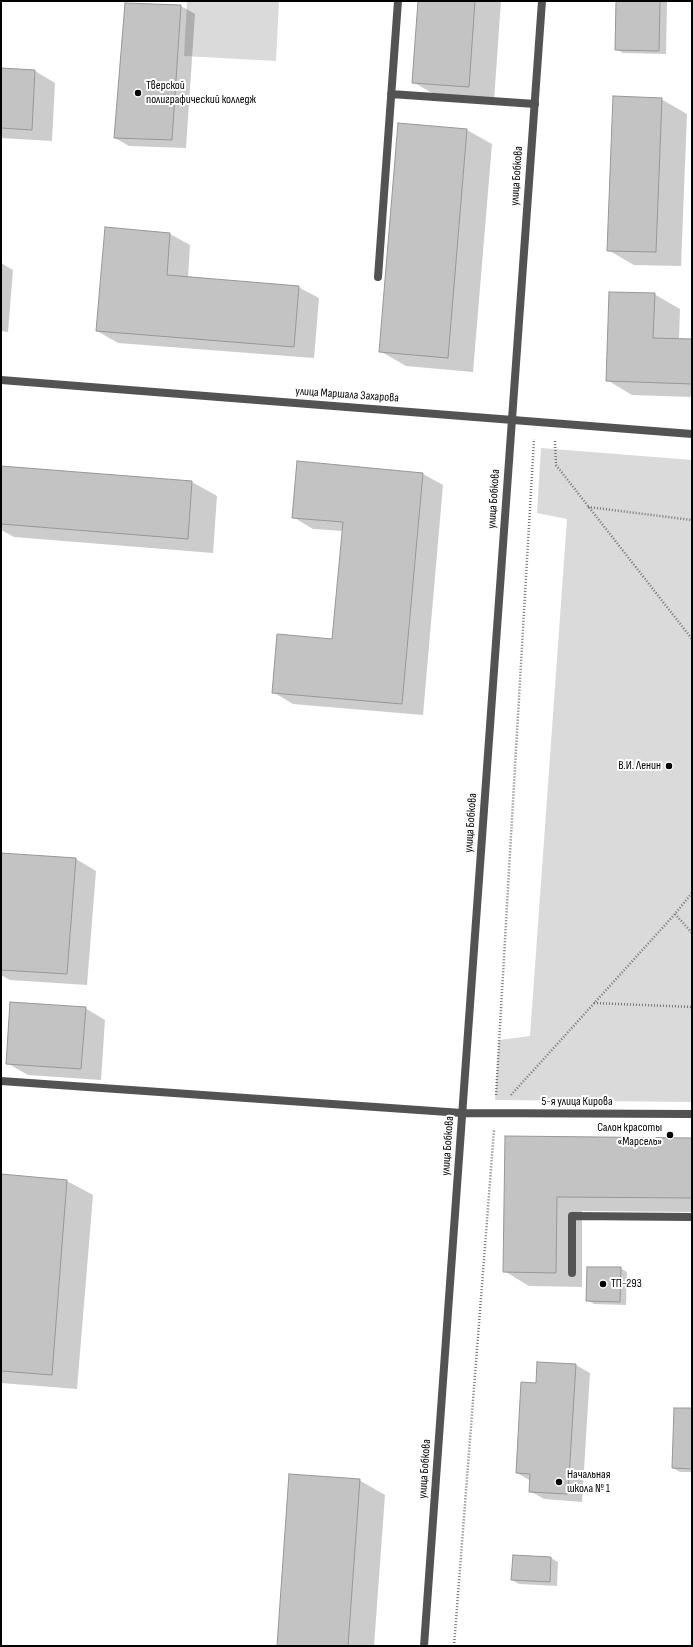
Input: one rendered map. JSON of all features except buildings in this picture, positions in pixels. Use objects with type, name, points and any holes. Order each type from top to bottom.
[{"type":"street","points":[[378,277],[398,1]]},
{"type":"street","name":"улица Бобкова","points":[[424,1646],[542,1]]},
{"type":"street","points":[[391,94],[535,104]]},
{"type":"street","name":"улица Маршала Захарова","points":[[1,380],[692,434]]},
{"type":"street","name":"5-я улица Кирова","points":[[1,1081],[462,1113],[692,1114]]},
{"type":"street","points":[[572,1273],[572,1216],[692,1217]]},
{"type":"path","points":[[454,1646],[495,1113],[534,440]]},
{"type":"path","points":[[555,441],[556,465],[692,639]]},
{"type":"path","points":[[588,507],[692,520]]},
{"type":"path","points":[[495,1113],[675,914],[692,893]]},
{"type":"path","points":[[675,914],[692,933]]},
{"type":"path","points":[[594,1003],[692,1007]]},
{"type":"shaded area","points":[[187,1],[279,1],[276,61],[184,56]]},
{"type":"shaded area","points":[[541,448],[692,460],[692,1102],[495,1100],[499,1040],[530,1036],[567,519],[537,513]]},
{"type":"place","name":"Тверской полиграфический колледж","points":[[138,93]]},
{"type":"place","name":"В.И. Ленин","points":[[669,766]]},
{"type":"place","name":"Салон красоты «Марсель»","points":[[670,1135]]},
{"type":"place","name":"ТП-293","points":[[603,1284]]},
{"type":"place","name":"Начальная школа № 1","points":[[559,1482]]}]
